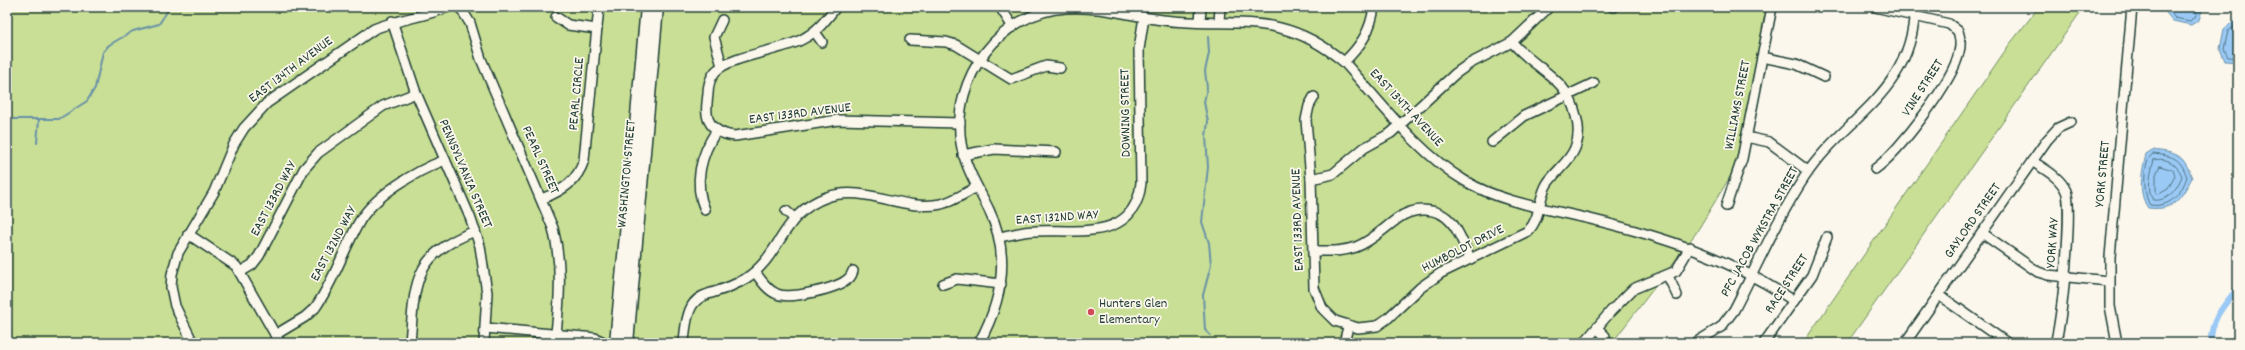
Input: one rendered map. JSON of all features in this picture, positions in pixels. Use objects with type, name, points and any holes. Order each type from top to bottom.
[{"type":"main road","name":"WASHINGTON STREET","points":[[622,339],[647,7]]},
{"type":"main road","name":"WASHINGTON STREET","points":[[622,339],[657,7]]},
{"type":"street","name":"EAST 134TH AVENUE","points":[[193,343],[175,306],[171,287],[175,261],[188,234],[214,192],[234,144],[253,116],[267,103],[337,53],[374,29],[392,21],[436,12],[448,7]]},
{"type":"street","name":"PEARL STREET","points":[[460,7],[470,23],[481,59],[542,199],[556,238],[560,276],[556,333]]},
{"type":"street","name":"PEARL CIRCLE","points":[[542,199],[577,184],[581,171],[586,149],[599,7]]},
{"type":"street","points":[[705,210],[699,195],[701,162],[708,143],[717,130],[709,120],[706,108],[710,79],[716,70],[722,66],[789,46],[815,32],[836,7]]},
{"type":"street","points":[[1000,7],[1012,27]]},
{"type":"street","points":[[1200,22],[1201,7]]},
{"type":"street","points":[[1220,7],[1220,22]]},
{"type":"street","points":[[1344,62],[1356,50],[1367,35],[1374,7]]},
{"type":"street","points":[[1311,179],[1333,174],[1364,148],[1382,139],[1464,68],[1512,42],[1549,7]]},
{"type":"street","name":"WILLIAMS STREET","points":[[1726,206],[1740,167],[1772,7]]},
{"type":"street","name":"VINE STREET","points":[[1875,7],[1915,11],[1954,27],[1960,36],[1959,52],[1949,76],[1906,139],[1886,161],[1875,169]]},
{"type":"street","name":"YORK STREET","points":[[2117,343],[2110,306],[2109,281],[2132,7]]},
{"type":"street","name":"EAST 134TH AVENUE","points":[[979,343],[991,320],[1001,284],[1002,262],[999,237],[993,218],[969,174],[963,155],[960,123],[963,97],[971,75],[980,59],[996,40],[1012,27],[1035,15],[1065,8],[1091,8],[1174,22],[1258,23],[1286,29],[1314,41],[1344,62],[1400,125],[1438,162],[1466,182],[1496,195],[1643,232],[1690,247],[1752,275],[1794,301]]},
{"type":"street","name":"PFC JACOB WYKSTRA STREET","points":[[1695,343],[1716,331],[1729,317],[1808,171],[1826,150],[1878,98],[1892,80],[1908,48],[1915,11]]},
{"type":"street","points":[[556,17],[568,25],[597,29]]},
{"type":"street","name":"DOWNING STREET","points":[[1134,208],[1141,183],[1139,49],[1144,17]]},
{"type":"street","points":[[722,20],[714,37],[722,66]]},
{"type":"street","name":"PENNSYLVANIA STREET","points":[[392,21],[416,93],[475,231],[486,274],[486,328],[484,343]]},
{"type":"street","points":[[815,32],[822,42]]},
{"type":"street","points":[[910,40],[946,42],[961,48],[1011,79],[1046,66],[1060,68]]},
{"type":"street","points":[[1512,42],[1523,55],[1552,75],[1568,94]]},
{"type":"street","points":[[1762,57],[1796,64],[1824,76]]},
{"type":"street","points":[[1492,142],[1524,116],[1594,83]]},
{"type":"street","name":"EAST 133RD WAY","points":[[240,272],[252,265],[259,256],[304,169],[318,153],[383,106],[416,93]]},
{"type":"street","name":"HUMBOLDT DRIVE","points":[[1348,327],[1363,328],[1377,326],[1384,322],[1428,281],[1470,259],[1528,232],[1535,222],[1546,186],[1570,158],[1577,142],[1577,120],[1568,94]]},
{"type":"street","name":"EAST 133RD AVENUE","points":[[1314,97],[1306,115],[1311,179],[1314,288],[1317,298],[1328,315],[1340,324],[1348,327]]},
{"type":"street","name":"EAST 133RD AVENUE","points":[[717,130],[735,136],[823,122],[848,120],[960,123]]},
{"type":"street","name":"GAYLORD STREET","points":[[1905,343],[2052,134],[2063,125],[2071,122]]},
{"type":"street","points":[[1746,136],[1769,142],[1808,171]]},
{"type":"street","points":[[963,155],[994,149],[1056,152]]},
{"type":"street","name":"EAST 132ND WAY","points":[[277,339],[305,317],[319,301],[358,223],[368,209],[417,172],[445,160]]},
{"type":"street","name":"YORK WAY","points":[[2032,161],[2060,181],[2068,195],[2069,210],[2062,311],[2056,343]]},
{"type":"street","points":[[684,343],[688,311],[694,295],[736,283],[755,272],[769,257],[794,218],[812,204],[836,195],[860,193],[926,205],[946,202],[977,187]]},
{"type":"street","name":"EAST 132ND WAY","points":[[999,237],[1034,231],[1105,229],[1123,219],[1134,208]]},
{"type":"street","points":[[1313,251],[1335,251],[1356,247],[1374,238],[1406,212],[1421,210],[1440,214],[1450,221],[1457,231],[1470,259]]},
{"type":"street","points":[[786,211],[794,218]]},
{"type":"street","points":[[410,343],[414,295],[417,281],[424,266],[440,248],[475,231]]},
{"type":"street","points":[[1982,233],[2038,272],[2064,277],[2109,281]]},
{"type":"street","points":[[188,234],[229,260],[240,272],[277,339]]},
{"type":"street","name":"RACE STREET","points":[[1764,343],[1794,301],[1818,263],[1827,236]]},
{"type":"street","points":[[1584,343],[1611,311],[1633,289],[1668,276],[1679,267],[1690,247]]},
{"type":"street","points":[[755,272],[775,293],[794,297],[842,283],[849,278],[853,271]]},
{"type":"street","points":[[560,276],[570,275]]},
{"type":"street","points":[[1668,276],[1677,295]]},
{"type":"street","points":[[943,284],[957,279],[1001,284]]},
{"type":"street","points":[[1939,295],[2007,343]]},
{"type":"street","points":[[1344,343],[1348,327]]},
{"type":"street","points":[[486,328],[622,339]]},
{"type":"street","points":[[1597,328],[1605,336]]},
{"type":"street","points":[[595,338],[606,343]]},
{"type":"green space","points":[[7,7],[1776,7],[1742,157],[1696,233],[1612,343],[7,343]]},
{"type":"green space","points":[[2039,7],[2084,7],[1847,343],[1803,343],[2009,45]]},
{"type":"water","points":[[2161,7],[2203,7],[2199,20],[2191,25],[2173,21]]},
{"type":"water","points":[[2235,20],[2238,21],[2238,62],[2225,61],[2220,49],[2224,29]]},
{"type":"water","points":[[2152,150],[2168,152],[2178,156],[2182,159],[2189,170],[2192,178],[2180,198],[2165,208],[2148,208],[2142,195],[2141,182],[2144,161],[2146,154]]},
{"type":"waterway","points":[[7,119],[59,119],[87,101],[95,88],[103,52],[109,45],[133,31],[159,24],[170,7]]},
{"type":"waterway","points":[[1208,37],[1209,53],[1205,71],[1207,88],[1204,102],[1208,122],[1206,136],[1208,167],[1202,222],[1209,243],[1211,265],[1203,295],[1205,330],[1210,335]]},
{"type":"waterway","points":[[37,143],[39,119]]},
{"type":"waterway","points":[[2211,343],[2211,335],[2215,320],[2238,288]]},
{"type":"place","name":"Hunters Glen Elementary","points":[[1091,312]]}]
